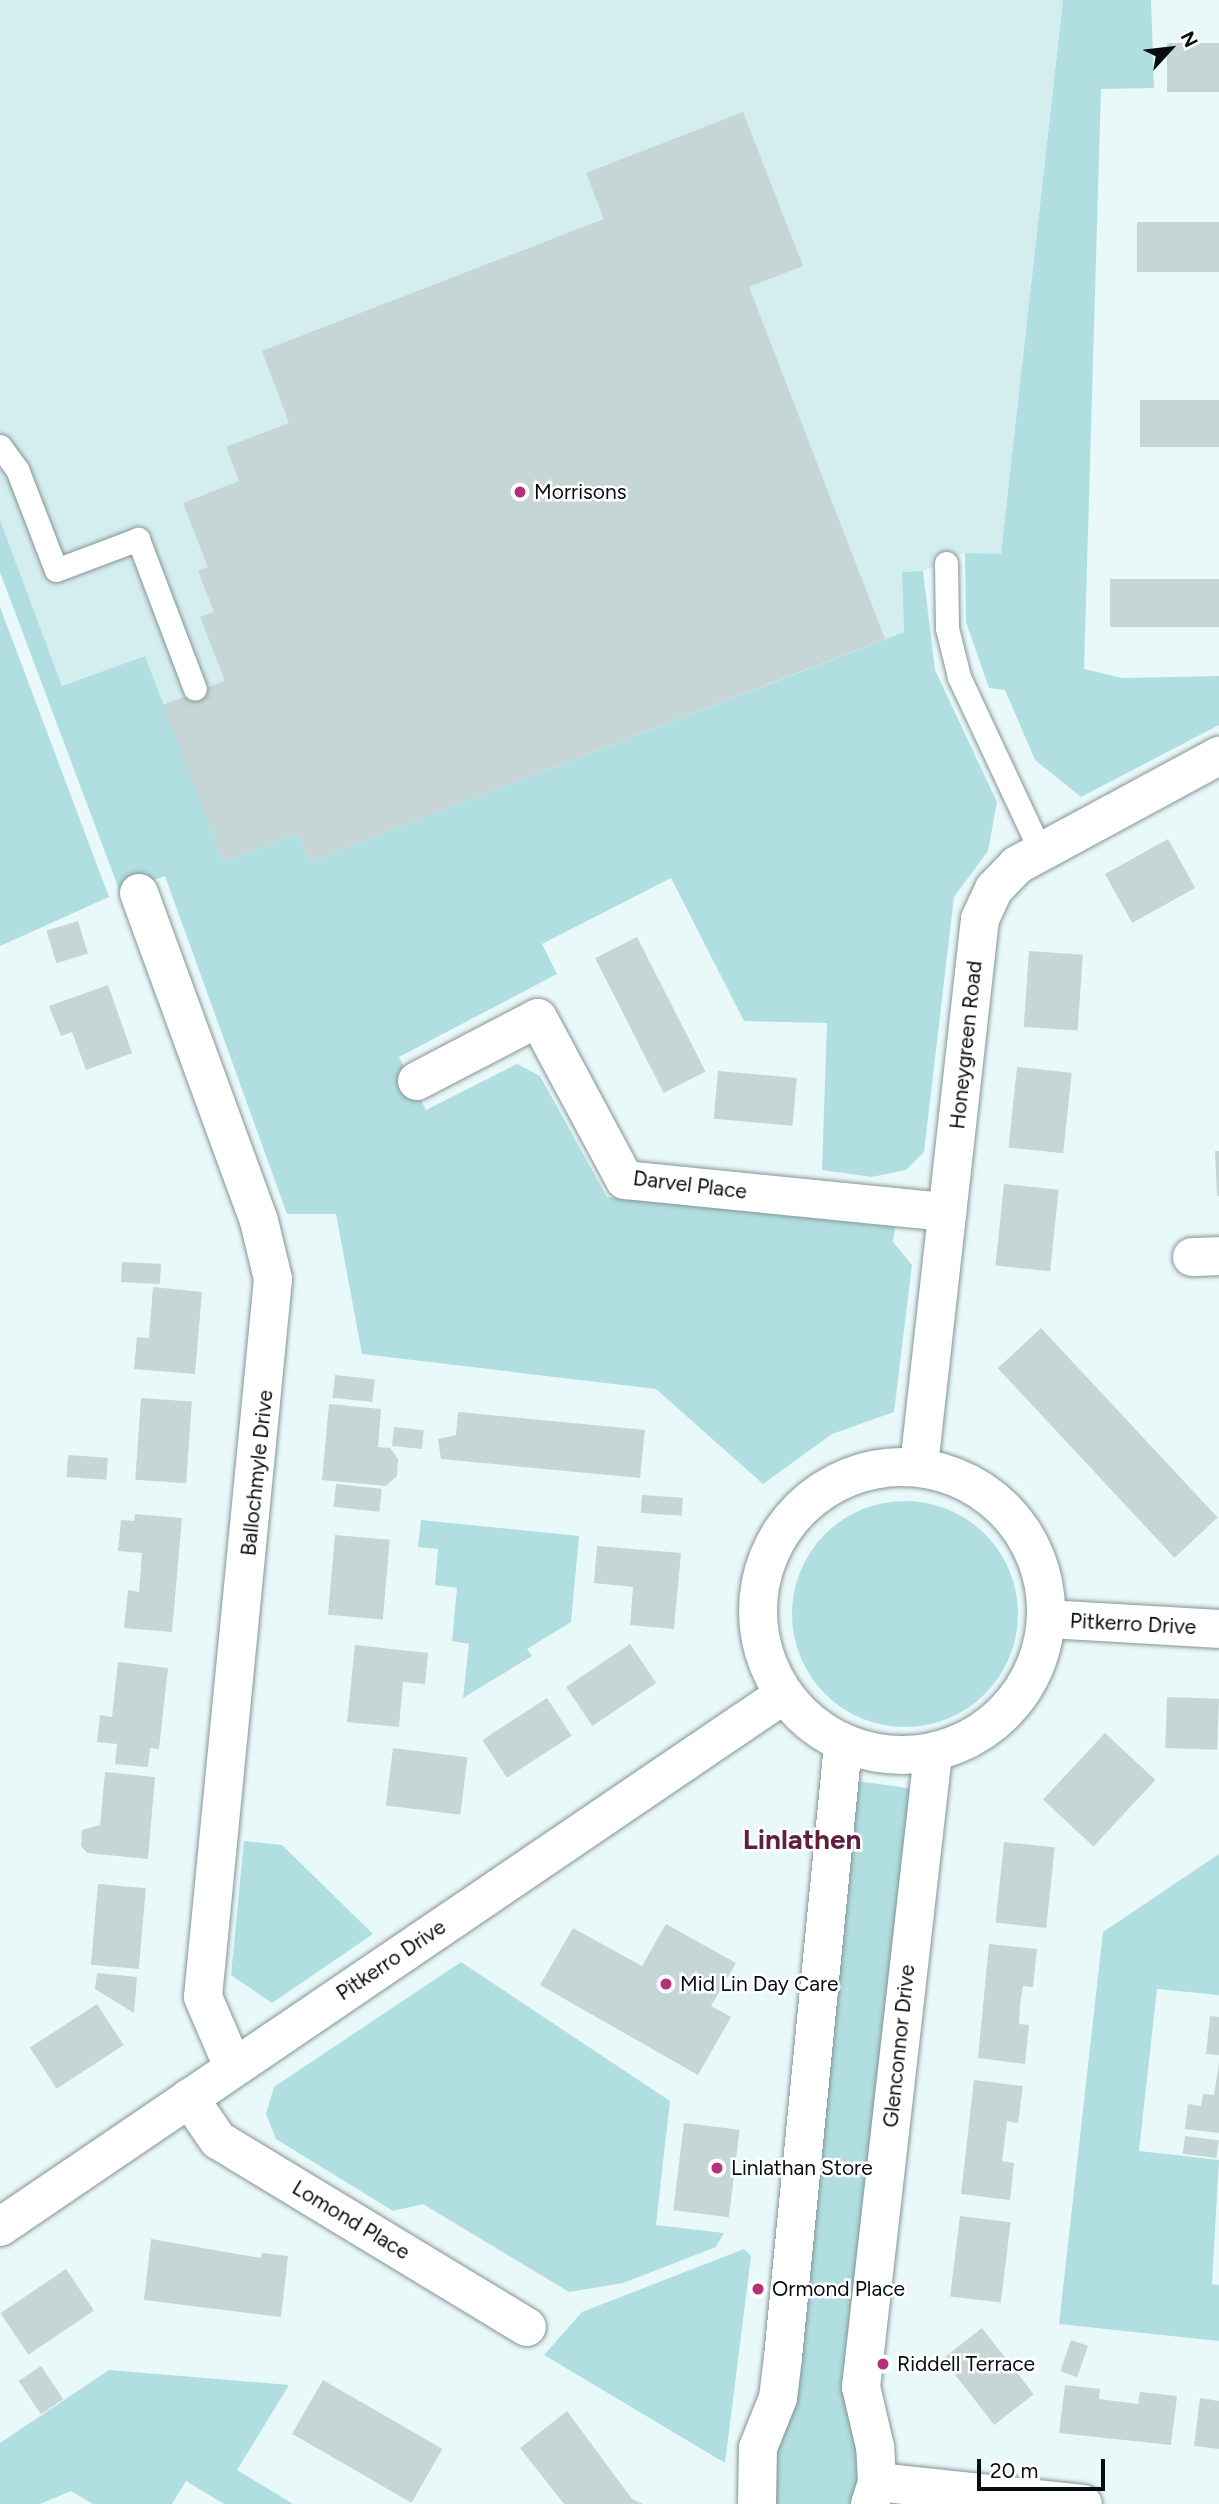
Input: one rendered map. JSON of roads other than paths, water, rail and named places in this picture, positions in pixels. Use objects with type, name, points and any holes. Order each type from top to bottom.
[{"type":"street","name":"Honeygreen Road","points":[[919,1466],[980,919],[994,889],[1040,849],[1219,756]]},
{"type":"street","name":"Ballochmyle Drive","points":[[139,894],[259,1221],[273,1279],[203,1997],[233,2067]]},
{"type":"street","name":"Darvel Place","points":[[417,1081],[538,1018],[625,1180],[947,1212]]},
{"type":"street","name":"Pitkerro Drive","points":[[919,1466],[971,1483],[1014,1517],[1040,1565],[1047,1619],[1037,1665],[1013,1706],[977,1737],[933,1754],[887,1756],[843,1745],[809,1723],[783,1695],[760,1644],[758,1588],[776,1536],[814,1495],[863,1470],[919,1466]]},
{"type":"street","name":"Pitkerro Drive","points":[[1047,1619],[1219,1629]]},
{"type":"street","name":"Pitkerro Drive","points":[[0,2227],[783,1695]]},
{"type":"street","points":[[757,2504],[758,2448],[778,2398],[783,2357],[843,1745]]},
{"type":"street","name":"Glenconnor Drive","points":[[873,2493],[861,2387],[933,1754]]},
{"type":"street","name":"Lomond Place","points":[[189,2098],[218,2140],[527,2327]]},
{"type":"street","points":[[873,2493],[1083,2504]]},
{"type":"lane","points":[[0,446],[17,469],[56,570],[138,539],[195,689]]},
{"type":"lane","points":[[946,563],[947,628],[959,677],[1040,849]]},
{"type":"place","name":"Morrisons","points":[[520,492]]},
{"type":"place","name":"Mid Lin Day Care","points":[[666,1984]]},
{"type":"place","name":"Linlathan Store","points":[[717,2168]]},
{"type":"place","name":"Ormond Place","points":[[758,2289]]},
{"type":"place","name":"Riddell Terrace","points":[[883,2364]]},
{"type":"district","name":"Linlathen","points":[[802,1839]]}]
